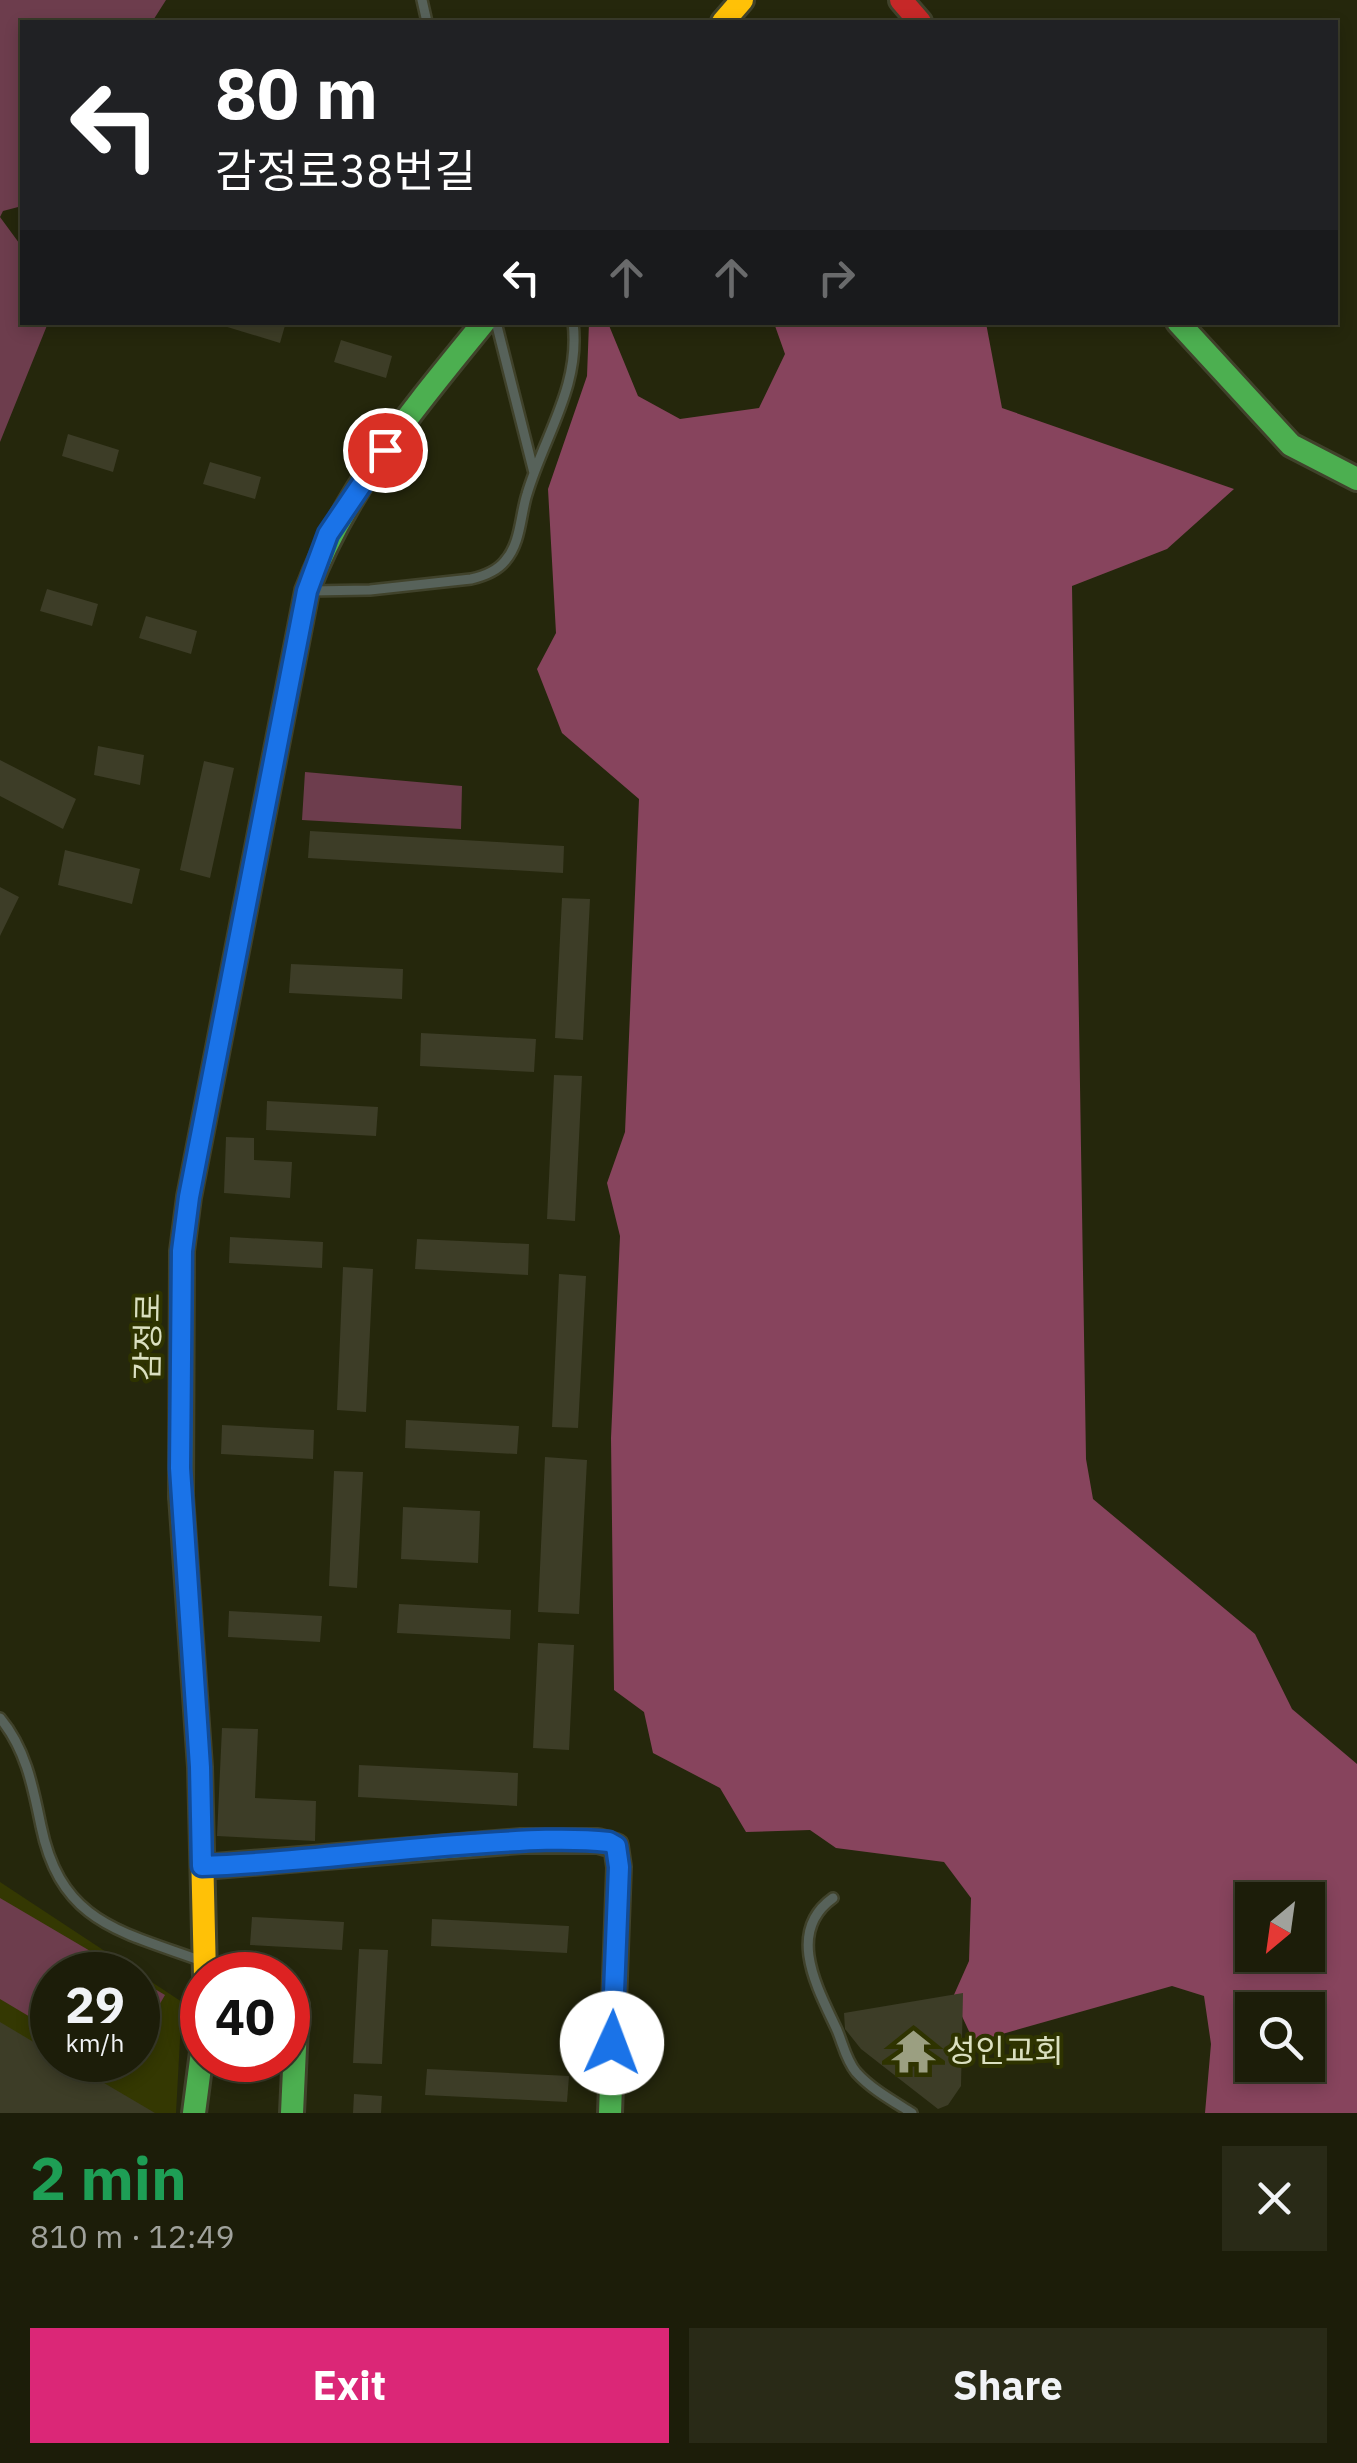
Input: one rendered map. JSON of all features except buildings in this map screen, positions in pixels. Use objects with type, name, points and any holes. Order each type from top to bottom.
[{"type":"street","points":[[725,20],[742,0]]},
{"type":"street","points":[[901,0],[918,20]]},
{"type":"street","name":"감정로","points":[[205,1952],[200,1767],[180,1468],[182,1251],[189,1197],[307,591],[318,557],[339,514],[408,417],[482,325]]},
{"type":"street","points":[[1181,325],[1291,445],[1357,479]]},
{"type":"street","points":[[202,1866],[296,1862],[521,1841],[598,1841],[616,1846],[619,1867],[610,2113]]},
{"type":"street","points":[[194,2113],[198,2082]]},
{"type":"street","points":[[292,2113],[293,2082]]},
{"type":"lane","points":[[497,325],[534,473]]},
{"type":"lane","points":[[307,591],[370,590],[486,575],[506,561],[514,547],[534,473],[568,391],[574,354],[573,325]]},
{"type":"lane","points":[[0,1718],[12,1733],[27,1768],[52,1859],[82,1908],[105,1924],[180,1957]]},
{"type":"lane","points":[[833,1898],[821,1906],[813,1922],[811,1975],[852,2066],[865,2082],[912,2113]]},
{"type":"shaded area","points":[[0,0],[166,0],[153,20],[20,20],[20,207],[3,211],[0,217]]},
{"type":"shaded area","points":[[0,217],[20,244],[20,325],[47,325],[0,442]]},
{"type":"shaded area","points":[[589,325],[609,325],[638,396],[680,419],[759,408],[785,354],[775,325],[986,325],[1002,408],[1234,489],[1167,549],[1072,586],[1086,1459],[1093,1499],[1255,1634],[1292,1709],[1357,1764],[1357,2113],[1205,2113],[1211,2044],[1204,1996],[1172,1986],[974,2042],[953,1997],[969,1961],[971,1898],[944,1862],[836,1848],[810,1830],[746,1832],[720,1788],[653,1753],[644,1712],[614,1690],[611,1438],[620,1236],[607,1183],[625,1132],[639,799],[562,733],[537,669],[556,633],[548,489],[587,376]]},
{"type":"shaded area","points":[[305,772],[462,786],[461,829],[302,820]]},
{"type":"shaded area","points":[[0,1882],[106,1952],[30,1952],[30,2082],[160,2082],[160,1987],[180,2001],[176,2113],[0,2113]]},
{"type":"shaded area","points":[[0,1898],[92,1952],[30,1952],[30,2017],[0,1999]]},
{"type":"traffic: fast","points":[[181,1496],[182,1251],[189,1197],[307,591],[341,517],[384,449],[482,325]]},
{"type":"traffic: fast","points":[[1181,325],[1291,445],[1357,479]]},
{"type":"traffic: fast","points":[[203,1867],[521,1841],[598,1841],[616,1846],[619,1867],[610,2113]]},
{"type":"traffic: fast","points":[[194,2113],[198,2082]]},
{"type":"traffic: fast","points":[[292,2113],[293,2082]]},
{"type":"traffic: slow","points":[[725,20],[742,0]]},
{"type":"traffic: slow","points":[[181,1496],[200,1767],[204,1952]]},
{"type":"traffic: jam","points":[[901,0],[918,20]]},
{"type":"place","name":"성인교회","points":[[913,2051]]},
{"type":"route","points":[[385,450],[339,514],[307,591],[185,1225],[180,1468],[200,1767],[202,1866],[296,1862],[521,1841],[609,1842],[616,1846],[619,1867],[612,2043]]}]
